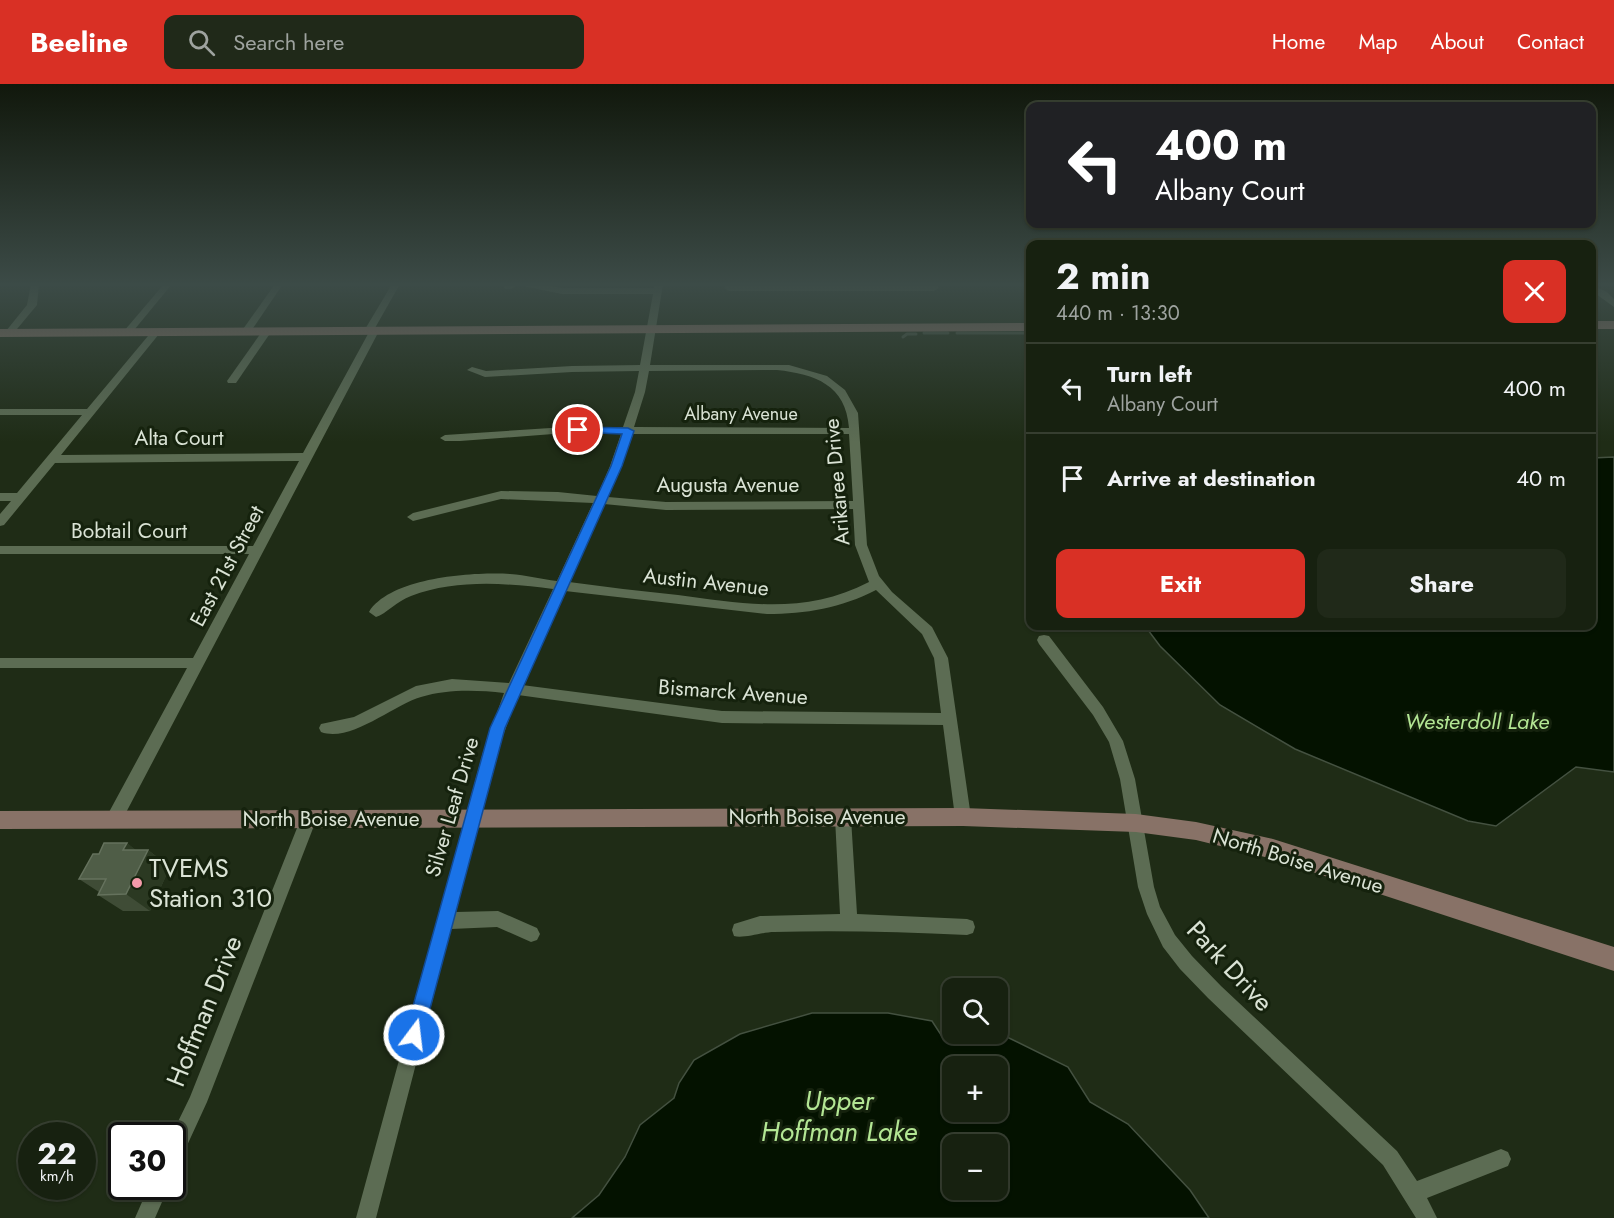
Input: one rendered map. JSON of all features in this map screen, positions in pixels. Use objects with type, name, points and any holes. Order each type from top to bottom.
[{"type":"main road","name":"North Boise Avenue","points":[[0,820],[963,817],[1136,823],[1196,831],[1265,847],[1614,959]]},
{"type":"street","points":[[0,522],[152,337]]},
{"type":"street","points":[[232,381],[263,337]]},
{"type":"street","name":"East 21st Street","points":[[114,819],[307,457],[368,337]]},
{"type":"street","name":"Silver Leaf Drive","points":[[366,1218],[490,752],[513,689],[616,466],[640,392],[650,337]]},
{"type":"street","name":"Arikaree Drive","points":[[472,370],[485,374],[645,367],[786,368],[831,377],[850,403],[862,552],[878,584],[921,623],[932,638],[944,669],[963,817]]},
{"type":"street","points":[[0,412],[91,412]]},
{"type":"street","name":"Albany Avenue","points":[[445,438],[468,439],[511,433],[566,430],[854,431]]},
{"type":"street","name":"Alta Court","points":[[52,459],[307,457]]},
{"type":"street","name":"Augusta Avenue","points":[[413,517],[501,495],[558,496],[666,506],[858,505]]},
{"type":"street","points":[[0,498],[20,497]]},
{"type":"street","name":"Bobtail Court","points":[[0,550],[257,550]]},
{"type":"street","name":"Austin Avenue","points":[[376,612],[393,597],[452,582],[511,579],[766,610],[824,604],[856,595],[878,584]]},
{"type":"street","name":"Park Drive","points":[[1044,640],[1104,721],[1118,745],[1136,823],[1140,872],[1144,888],[1162,929],[1175,949],[1262,1038],[1390,1158],[1427,1218]]},
{"type":"street","points":[[0,663],[197,663]]},
{"type":"street","name":"Bismarck Avenue","points":[[326,728],[356,723],[403,697],[442,686],[513,689],[722,717],[951,719]]},
{"type":"street","points":[[843,818],[849,922]]},
{"type":"street","name":"Hoffman Drive","points":[[186,1126],[309,819]]},
{"type":"street","points":[[444,921],[498,919],[531,934]]},
{"type":"street","points":[[740,930],[760,924],[849,922],[967,927]]},
{"type":"street","points":[[1413,1193],[1501,1159]]},
{"type":"street","points":[[145,1218],[153,1200]]},
{"type":"water","name":"Westerdoll Lake","points":[[1614,457],[1614,772],[1576,767],[1496,826],[1468,821],[1295,749],[1220,705],[1160,646],[1148,630],[1596,630],[1596,458]]},
{"type":"water","name":"Upper Hoffman Lake","points":[[812,1013],[888,1013],[932,1021],[942,1036],[942,1044],[1008,1044],[1008,1037],[1068,1067],[1090,1102],[1128,1124],[1190,1190],[1209,1218],[572,1218],[599,1195],[625,1157],[640,1125],[674,1098],[679,1083],[694,1060],[740,1034]]},
{"type":"building","points":[[104,843],[127,843],[123,850],[148,850],[126,894],[98,895],[106,879],[79,879],[93,854],[99,854]]},
{"type":"place","name":"TVEMS Station 310","points":[[137,883]]},
{"type":"route","points":[[414,1035],[498,728],[513,689],[616,466],[628,431],[578,430]]}]
